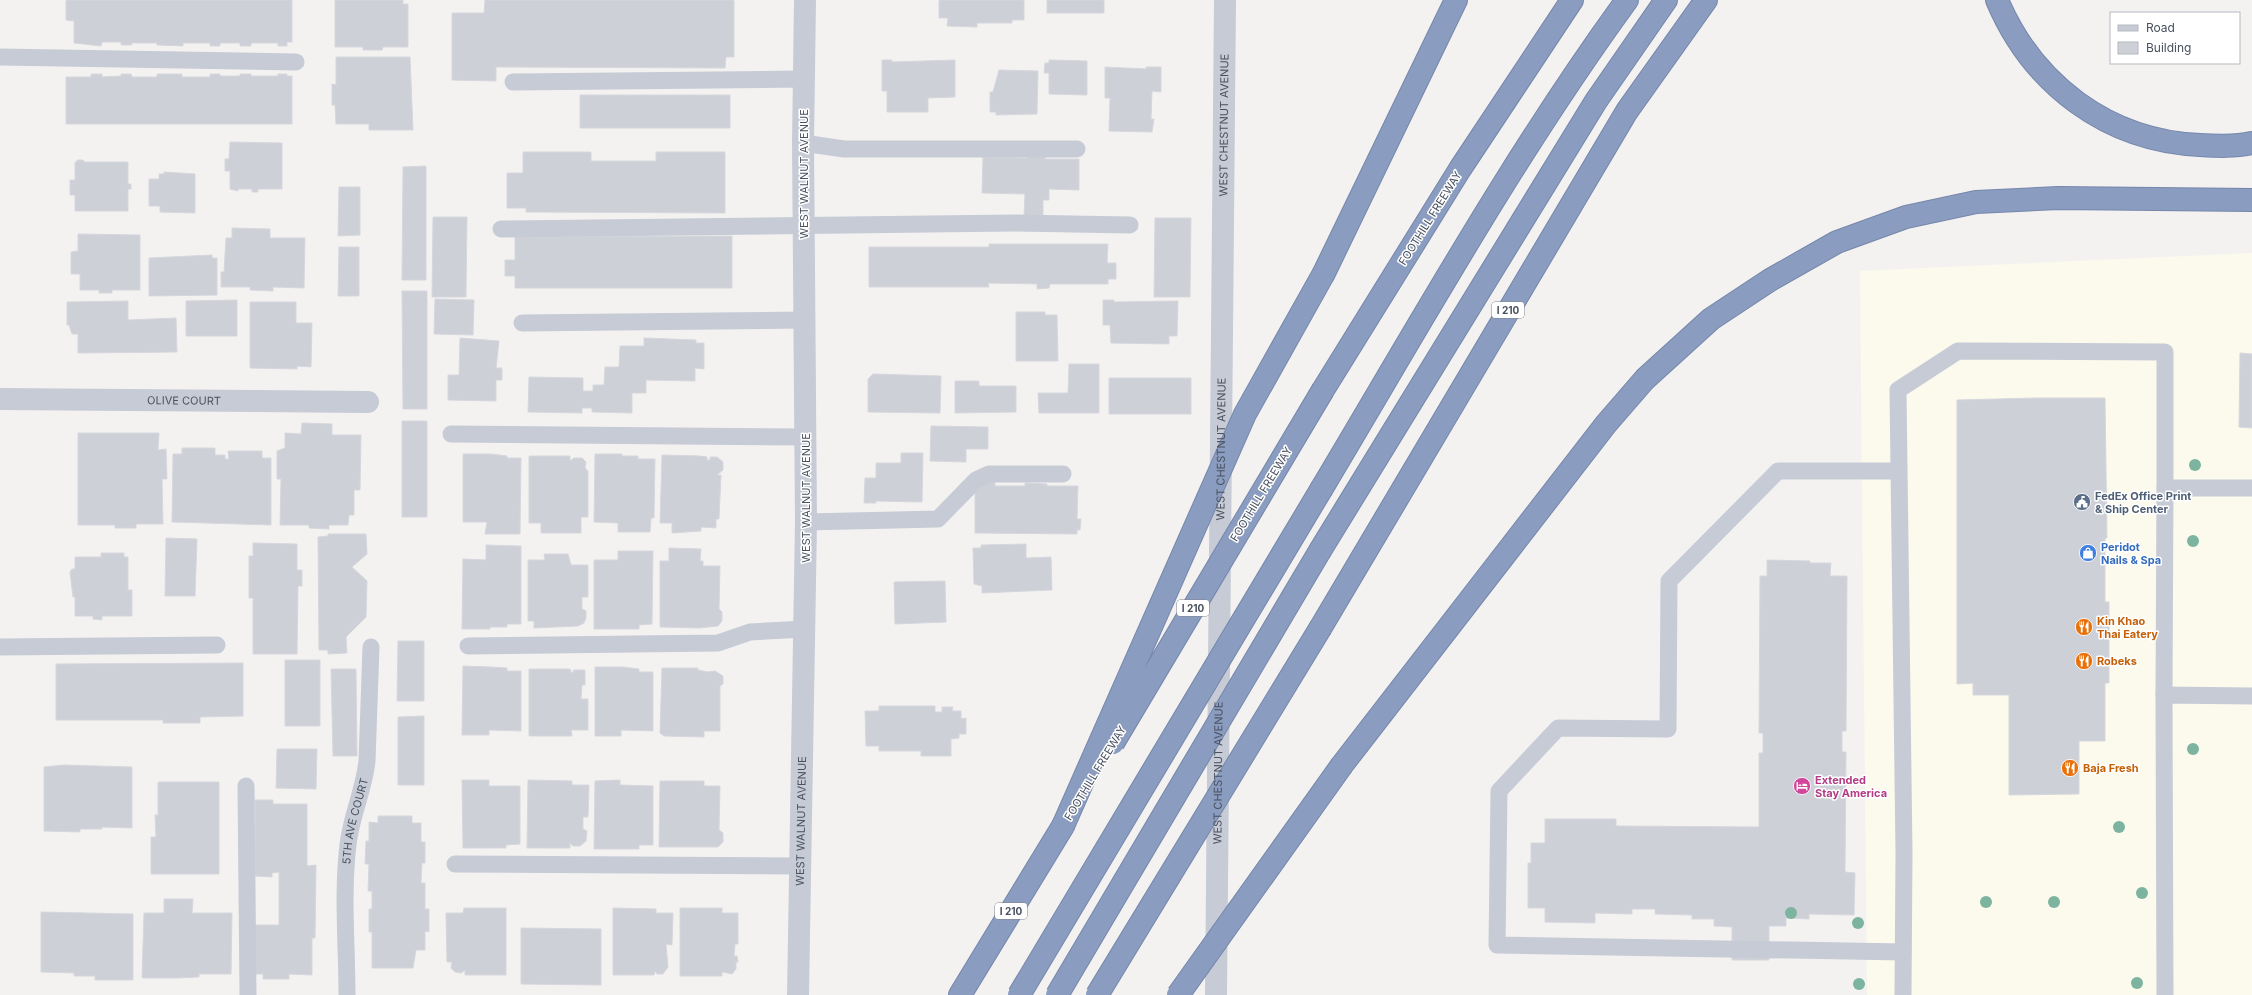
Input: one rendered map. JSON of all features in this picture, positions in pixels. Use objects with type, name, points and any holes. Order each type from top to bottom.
[{"type":"highway","points":[[1063,826],[1245,414],[1324,273],[1456,0]]},
{"type":"highway","name":"FOOTHILL FREEWAY","points":[[960,995],[1063,826],[1323,390],[1460,169],[1572,0]]},
{"type":"highway","points":[[1019,995],[1496,195],[1596,42],[1627,0]]},
{"type":"highway","points":[[1057,995],[1321,549],[1596,101],[1666,0]]},
{"type":"highway","name":"I 210","points":[[1097,995],[1321,627],[1626,112],[1706,0]]},
{"type":"highway","points":[[1997,0],[2008,26],[2029,56],[2052,82],[2080,105],[2110,123],[2178,144],[2214,146],[2252,143]]},
{"type":"highway","points":[[1178,995],[1342,765],[1606,424],[1645,379],[1711,319],[1770,280],[1837,242],[1906,217],[1976,202],[2058,198],[2252,200]]},
{"type":"street","name":"WEST WALNUT AVENUE","points":[[798,995],[806,522],[804,320],[805,227],[803,143],[805,0]]},
{"type":"street","name":"WEST CHESTNUT AVENUE","points":[[1216,995],[1225,0]]},
{"type":"street","name":"OLIVE COURT","points":[[0,399],[368,402]]},
{"type":"lane","points":[[0,57],[296,62]]},
{"type":"lane","points":[[512,82],[804,79]]},
{"type":"lane","points":[[803,143],[844,149],[1076,149]]},
{"type":"lane","points":[[501,229],[1014,224],[1130,225]]},
{"type":"lane","points":[[522,322],[804,320]]},
{"type":"lane","points":[[1903,995],[1904,853],[1898,390],[1958,352],[2165,352],[2165,995]]},
{"type":"lane","points":[[451,434],[806,436]]},
{"type":"lane","points":[[1898,471],[1778,470],[1669,581],[1668,729],[1558,728],[1499,791],[1497,945],[1904,952]]},
{"type":"lane","points":[[806,522],[938,519],[976,480],[989,474],[1063,474]]},
{"type":"lane","points":[[2165,488],[2252,488]]},
{"type":"lane","points":[[468,646],[718,643],[750,632],[805,629]]},
{"type":"lane","points":[[0,647],[218,645]]},
{"type":"lane","name":"5TH AVE COURT","points":[[347,995],[346,870],[348,845],[366,767],[372,647]]},
{"type":"lane","points":[[2164,695],[2252,696]]},
{"type":"lane","points":[[246,786],[248,995]]},
{"type":"lane","points":[[455,864],[800,866]]},
{"type":"shaded area","points":[[2252,253],[2252,995],[1867,995],[1860,271]]},
{"type":"building","points":[[66,0],[292,0],[292,42],[287,42],[287,46],[278,46],[278,43],[251,43],[251,46],[240,46],[240,43],[220,43],[220,46],[210,46],[210,43],[183,43],[183,46],[157,45],[157,43],[131,43],[132,45],[121,45],[121,42],[102,42],[101,46],[74,43],[74,21],[66,20]]},
{"type":"building","points":[[335,0],[403,0],[403,4],[408,4],[408,47],[383,47],[382,50],[363,50],[363,47],[335,47]]},
{"type":"building","points":[[485,0],[734,0],[734,57],[726,57],[725,68],[496,67],[496,81],[452,80],[452,13],[484,13]]},
{"type":"building","points":[[939,0],[1024,0],[1024,20],[1012,20],[1012,23],[977,23],[977,27],[947,26],[948,18],[939,18]]},
{"type":"building","points":[[1047,0],[1104,0],[1104,13],[1047,13]]},
{"type":"building","points":[[336,57],[410,57],[413,130],[369,130],[369,124],[336,124],[335,105],[332,105],[332,84],[336,85]]},
{"type":"building","points":[[882,60],[892,60],[892,62],[955,60],[955,97],[928,98],[928,112],[887,112],[887,91],[882,91]]},
{"type":"building","points":[[1049,60],[1087,61],[1087,95],[1049,94],[1049,73],[1044,73],[1045,63],[1049,63]]},
{"type":"building","points":[[1105,67],[1146,69],[1146,67],[1161,67],[1161,92],[1152,91],[1151,119],[1154,119],[1152,132],[1109,131],[1110,98],[1105,98]]},
{"type":"building","points":[[999,70],[1038,71],[1037,114],[996,115],[996,112],[990,112],[990,92],[993,92]]},
{"type":"building","points":[[91,74],[102,74],[102,77],[121,76],[121,74],[131,74],[132,77],[157,77],[157,74],[182,74],[182,77],[210,77],[210,74],[220,74],[220,76],[240,76],[240,74],[251,74],[251,76],[278,76],[278,74],[287,74],[287,76],[292,76],[292,124],[66,124],[66,77],[91,77]]},
{"type":"building","points":[[580,95],[730,95],[730,128],[580,128]]},
{"type":"building","points":[[230,142],[282,143],[282,189],[258,189],[258,192],[252,192],[252,189],[238,189],[238,191],[230,189],[230,171],[225,171],[225,159],[229,159]]},
{"type":"building","points":[[523,152],[591,152],[591,161],[656,161],[656,152],[725,152],[725,213],[526,212],[526,208],[507,208],[507,173],[523,173]]},
{"type":"building","points":[[1027,155],[1045,155],[1045,159],[1079,159],[1079,190],[1049,189],[1049,200],[1043,200],[1043,217],[1024,216],[1025,194],[982,193],[983,157],[1027,158]]},
{"type":"building","points":[[77,160],[83,160],[84,162],[128,162],[128,184],[131,184],[131,189],[128,189],[128,211],[75,211],[75,195],[70,195],[70,180],[75,180],[75,162],[77,162]]},
{"type":"building","points":[[426,166],[426,280],[402,280],[403,167]]},
{"type":"building","points":[[164,172],[195,174],[195,213],[160,212],[160,206],[149,206],[149,179],[159,179],[159,174],[164,174]]},
{"type":"building","points":[[339,187],[360,187],[360,235],[338,236]]},
{"type":"building","points":[[433,217],[467,217],[466,297],[432,297]]},
{"type":"building","points":[[1155,218],[1191,218],[1190,297],[1154,297]]},
{"type":"building","points":[[232,228],[270,229],[270,238],[305,238],[304,288],[273,287],[273,291],[250,290],[250,287],[221,287],[221,272],[224,272],[226,238],[232,238]]},
{"type":"building","points":[[78,234],[140,235],[140,290],[112,290],[112,293],[99,293],[99,290],[80,290],[80,274],[71,274],[71,252],[78,251]]},
{"type":"building","points":[[732,236],[732,288],[515,288],[515,276],[505,276],[505,260],[515,260],[515,237]]},
{"type":"building","points":[[989,244],[1108,244],[1107,263],[1116,263],[1116,279],[1108,279],[1108,284],[1050,284],[1049,288],[1037,289],[1037,284],[988,283],[989,287],[869,287],[869,247],[989,247]]},
{"type":"building","points":[[339,247],[359,247],[359,296],[338,296]]},
{"type":"building","points":[[212,255],[212,258],[217,258],[217,295],[149,296],[149,258]]},
{"type":"building","points":[[402,291],[427,291],[427,409],[403,409]]},
{"type":"building","points":[[435,299],[474,300],[473,335],[434,334]]},
{"type":"building","points":[[237,300],[237,336],[186,336],[186,301]]},
{"type":"building","points":[[1103,300],[1114,300],[1114,302],[1178,301],[1177,336],[1169,336],[1169,344],[1111,343],[1110,325],[1103,325]]},
{"type":"building","points":[[128,301],[128,320],[176,318],[177,352],[78,353],[78,334],[72,334],[69,325],[67,325],[67,302]]},
{"type":"building","points":[[250,302],[296,302],[296,323],[312,323],[311,367],[297,366],[297,369],[250,368]]},
{"type":"building","points":[[1016,312],[1045,312],[1045,315],[1057,315],[1058,361],[1016,361]]},
{"type":"building","points":[[460,338],[499,341],[496,368],[502,368],[502,380],[496,380],[496,401],[448,400],[448,375],[459,375]]},
{"type":"building","points":[[644,338],[696,340],[696,343],[704,343],[704,369],[695,368],[695,381],[646,380],[646,393],[632,393],[632,413],[592,412],[592,408],[582,408],[582,413],[528,412],[529,377],[583,378],[583,391],[593,391],[593,385],[604,385],[605,367],[619,367],[620,346],[644,346]]},
{"type":"building","points":[[2240,353],[2252,354],[2252,428],[2239,427]]},
{"type":"building","points":[[1069,364],[1099,364],[1099,413],[1039,413],[1038,393],[1068,393]]},
{"type":"building","points":[[873,374],[941,376],[940,413],[868,412],[868,379]]},
{"type":"building","points":[[1109,378],[1191,378],[1191,414],[1109,414]]},
{"type":"building","points":[[955,381],[979,381],[979,386],[1016,386],[1016,412],[955,413]]},
{"type":"building","points":[[2105,398],[2107,538],[2105,538],[2105,602],[2109,602],[2109,683],[2105,683],[2105,741],[2079,741],[2079,794],[2009,795],[2009,695],[1973,695],[1973,683],[1957,684],[1957,400]]},
{"type":"building","points":[[402,421],[427,421],[427,517],[402,517]]},
{"type":"building","points":[[302,423],[332,424],[332,435],[361,435],[360,490],[354,490],[354,515],[349,515],[348,525],[329,525],[329,529],[309,528],[309,525],[280,525],[281,479],[277,479],[277,451],[285,448],[285,433],[301,434]]},
{"type":"building","points":[[931,426],[988,427],[988,449],[966,449],[966,462],[930,461]]},
{"type":"building","points":[[78,433],[159,433],[158,450],[166,449],[167,479],[162,479],[163,524],[136,524],[136,528],[115,528],[115,525],[78,525]]},
{"type":"building","points":[[182,448],[215,448],[215,455],[225,455],[225,459],[229,459],[228,451],[262,451],[262,458],[271,458],[271,525],[172,522],[173,454],[182,454]]},
{"type":"building","points":[[901,453],[923,453],[922,502],[876,501],[876,503],[864,503],[865,478],[876,478],[876,463],[901,463]]},
{"type":"building","points":[[463,454],[491,454],[507,456],[507,458],[521,458],[520,534],[485,534],[487,522],[463,522]]},
{"type":"building","points":[[595,454],[622,454],[622,456],[638,456],[638,459],[655,459],[654,518],[651,518],[650,532],[618,532],[618,523],[594,522]]},
{"type":"building","points":[[662,455],[699,456],[707,457],[707,460],[710,460],[710,457],[717,457],[723,462],[723,470],[717,475],[721,475],[719,519],[716,519],[716,528],[701,527],[701,531],[672,533],[672,523],[660,523]]},
{"type":"building","points":[[529,456],[570,456],[570,461],[574,458],[582,458],[586,462],[585,468],[588,471],[588,517],[581,517],[581,533],[541,533],[541,523],[529,523]]},
{"type":"building","points":[[975,482],[995,482],[995,486],[1025,486],[1025,483],[1047,484],[1047,486],[1078,486],[1077,519],[1081,519],[1080,530],[1077,530],[1077,534],[975,533]]},
{"type":"building","points":[[328,534],[366,534],[367,554],[352,567],[367,581],[366,617],[346,637],[347,653],[328,654],[328,650],[319,650],[318,537],[328,536]]},
{"type":"building","points":[[166,538],[197,539],[195,596],[165,596]]},
{"type":"building","points":[[253,543],[297,544],[297,570],[302,570],[302,586],[298,586],[297,654],[253,654],[253,598],[249,598],[249,556],[253,556]]},
{"type":"building","points":[[1026,544],[1026,558],[1051,557],[1052,590],[982,593],[982,586],[974,584],[973,548],[981,548],[981,545]]},
{"type":"building","points":[[486,545],[521,546],[521,624],[507,624],[507,627],[490,627],[490,629],[462,629],[463,559],[486,560]]},
{"type":"building","points":[[669,548],[701,549],[700,561],[703,561],[703,566],[720,566],[719,609],[722,612],[722,621],[718,626],[699,628],[660,627],[660,561],[669,561]]},
{"type":"building","points":[[618,551],[653,551],[652,624],[639,625],[639,629],[594,629],[594,560],[618,560]]},
{"type":"building","points":[[101,553],[124,553],[124,557],[128,557],[128,590],[132,590],[132,616],[102,616],[102,620],[93,619],[93,616],[75,616],[75,597],[73,597],[70,572],[72,569],[75,569],[75,557],[101,557]]},
{"type":"building","points":[[544,554],[568,554],[571,565],[588,565],[588,597],[582,597],[582,609],[586,611],[584,623],[578,626],[534,628],[534,621],[528,621],[528,560],[545,560]]},
{"type":"building","name":"Extended Stay America","points":[[1767,560],[1831,563],[1830,576],[1847,576],[1846,731],[1842,731],[1842,752],[1846,752],[1845,872],[1855,873],[1854,915],[1809,914],[1809,919],[1786,918],[1786,926],[1769,926],[1769,960],[1732,960],[1732,927],[1714,926],[1714,919],[1692,919],[1692,915],[1655,914],[1655,909],[1632,909],[1632,914],[1595,913],[1595,923],[1545,922],[1545,908],[1528,908],[1528,863],[1531,863],[1531,843],[1545,843],[1545,819],[1616,819],[1616,826],[1759,827],[1759,753],[1763,753],[1763,733],[1759,733],[1760,576],[1767,576]]},
{"type":"building","points":[[945,581],[946,622],[895,624],[894,582]]},
{"type":"building","points":[[398,641],[424,641],[424,701],[397,701]]},
{"type":"building","points":[[285,660],[320,660],[320,726],[285,726]]},
{"type":"building","points":[[243,663],[243,716],[200,717],[200,723],[163,723],[163,720],[56,720],[56,664]]},
{"type":"building","points":[[463,666],[507,668],[507,671],[521,671],[521,731],[489,730],[489,735],[462,735]]},
{"type":"building","points":[[595,667],[623,667],[639,669],[639,672],[653,672],[653,731],[621,730],[621,736],[595,736]]},
{"type":"building","points":[[662,668],[698,668],[698,670],[708,672],[715,671],[723,676],[723,684],[720,686],[720,731],[704,731],[704,737],[664,736],[660,733]]},
{"type":"building","points":[[331,669],[356,669],[357,756],[333,756]]},
{"type":"building","points":[[529,669],[570,669],[571,672],[574,673],[573,670],[585,670],[585,685],[582,685],[581,699],[588,699],[588,730],[571,730],[572,736],[529,736]]},
{"type":"building","points":[[879,706],[935,706],[935,712],[942,712],[942,707],[953,707],[952,711],[961,711],[961,719],[966,718],[966,734],[959,734],[959,738],[951,739],[951,756],[921,756],[921,751],[879,751],[879,746],[866,746],[865,711],[879,711]]},
{"type":"building","points":[[424,716],[424,785],[398,785],[398,717]]},
{"type":"building","points":[[277,749],[317,749],[316,789],[276,788]]},
{"type":"building","points":[[64,765],[132,767],[132,828],[102,827],[102,829],[80,829],[80,832],[44,831],[44,767]]},
{"type":"building","points":[[462,780],[489,780],[489,786],[520,786],[520,844],[506,845],[506,848],[463,848]]},
{"type":"building","points":[[528,780],[572,781],[572,785],[589,785],[588,817],[583,817],[583,829],[587,831],[586,841],[580,846],[573,846],[570,843],[570,848],[527,848]]},
{"type":"building","points":[[620,780],[620,785],[653,786],[653,845],[639,845],[639,849],[594,849],[595,781]]},
{"type":"building","points":[[660,781],[704,781],[704,786],[720,786],[719,830],[723,833],[723,842],[718,847],[659,847]]},
{"type":"building","points":[[158,782],[219,782],[219,874],[151,874],[151,837],[156,837],[155,815],[158,815]]},
{"type":"building","points":[[255,800],[273,800],[273,804],[307,804],[307,866],[316,865],[315,938],[312,938],[312,975],[289,974],[289,979],[263,979],[263,974],[254,974],[255,925],[279,925],[279,872],[272,873],[272,877],[255,876]]},
{"type":"building","points":[[378,816],[412,816],[412,823],[421,823],[421,842],[425,842],[425,863],[422,863],[421,883],[425,883],[425,909],[429,909],[429,932],[425,931],[425,950],[416,950],[413,968],[372,968],[372,932],[369,932],[369,909],[372,909],[372,891],[368,891],[369,864],[365,864],[366,841],[369,841],[369,822],[378,823]]},
{"type":"building","points":[[164,899],[193,899],[192,913],[232,913],[231,974],[199,974],[199,977],[179,978],[142,978],[144,913],[164,913]]},
{"type":"building","points":[[464,908],[506,908],[506,975],[465,975],[465,970],[461,973],[455,972],[451,968],[452,962],[447,962],[446,913],[463,913]]},
{"type":"building","points":[[613,908],[656,909],[656,913],[673,913],[672,945],[666,944],[668,967],[663,974],[657,974],[655,971],[654,975],[613,975]]},
{"type":"building","points":[[680,908],[722,908],[722,913],[738,913],[738,944],[735,944],[734,956],[737,956],[738,962],[736,962],[736,969],[732,974],[722,972],[722,976],[680,976]]},
{"type":"building","points":[[41,912],[133,914],[133,980],[95,980],[95,976],[74,976],[74,973],[41,972]]},
{"type":"building","points":[[521,928],[601,929],[601,985],[521,984]]},
{"type":"place","name":"FedEx Office Print & Ship Center","points":[[2082,502]]},
{"type":"place","name":"Peridot Nails & Spa","points":[[2088,553]]},
{"type":"place","name":"Kin Khao Thai Eatery","points":[[2084,627]]},
{"type":"place","name":"Robeks","points":[[2084,661]]},
{"type":"place","name":"Baja Fresh","points":[[2070,768]]},
{"type":"place","name":"Extended Stay America","points":[[1802,786]]}]
